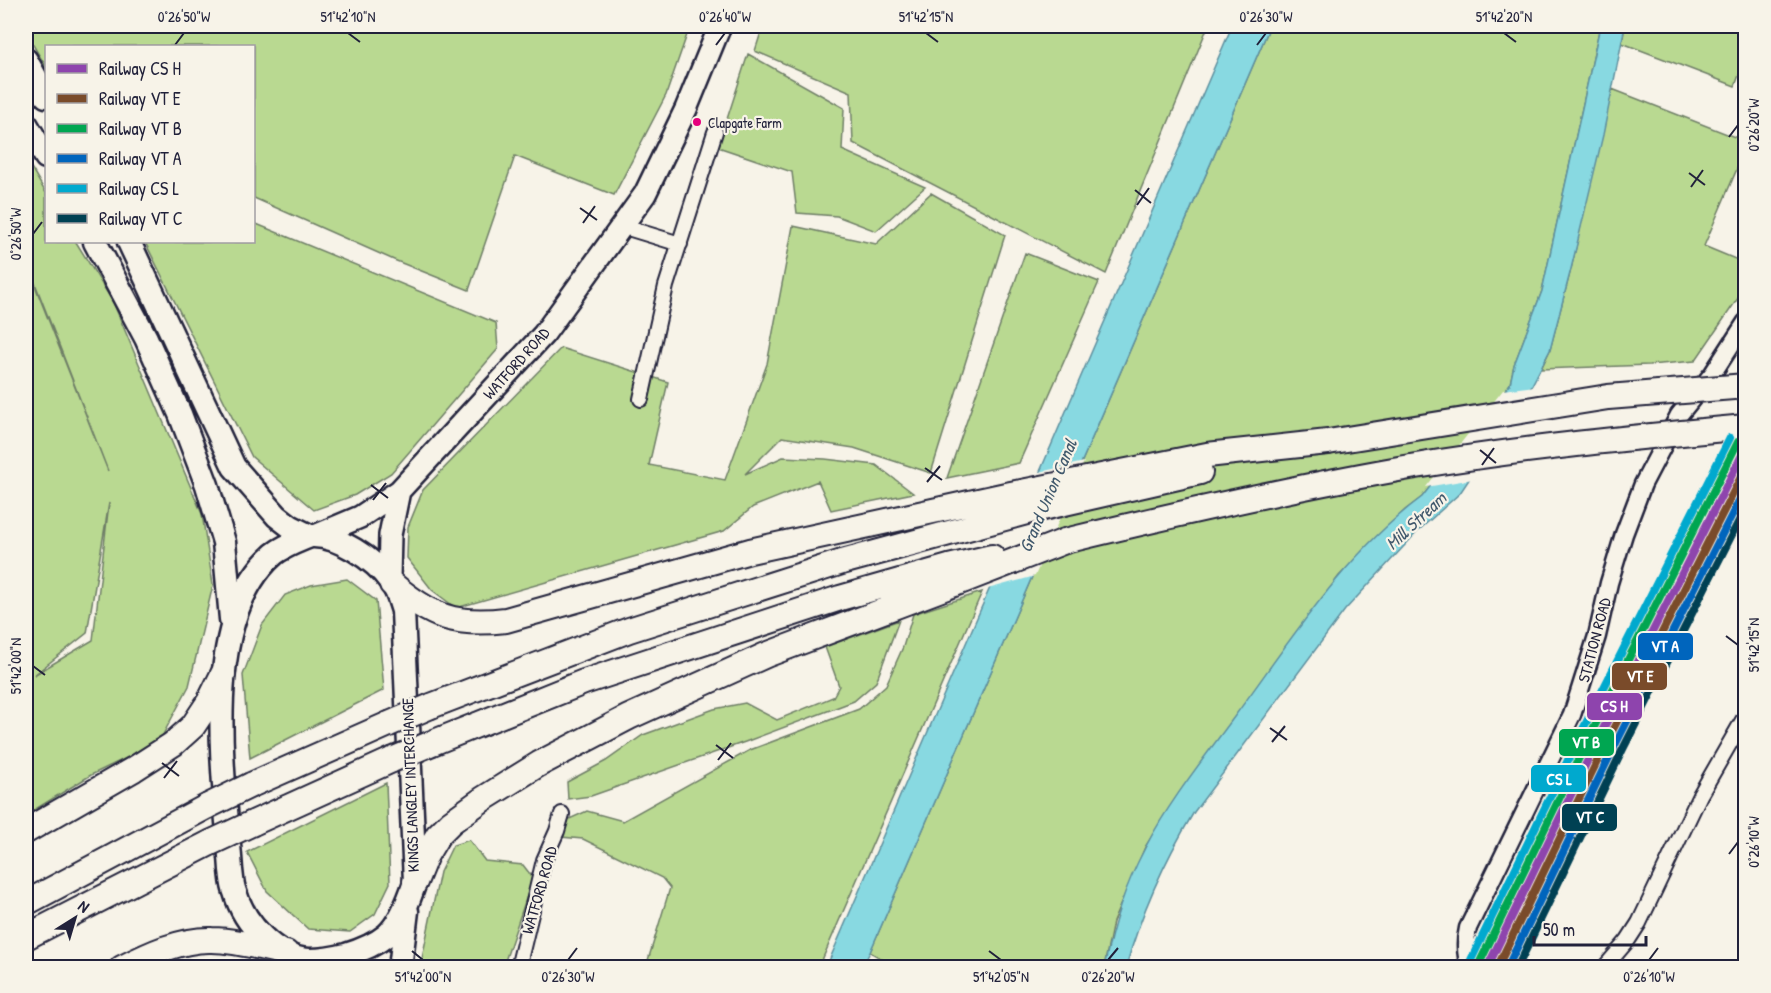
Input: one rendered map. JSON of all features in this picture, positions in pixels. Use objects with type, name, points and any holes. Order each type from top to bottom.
[{"type":"highway","points":[[26,60],[45,94]]},
{"type":"highway","points":[[26,123],[45,155]]},
{"type":"highway","points":[[96,243],[146,338],[180,414],[207,485],[224,542],[231,630]]},
{"type":"highway","name":"KINGS LANGLEY INTERCHANGE","points":[[129,243],[234,467],[277,516],[290,526],[355,550],[371,561],[391,581],[402,611],[412,891]]},
{"type":"highway","points":[[391,581],[408,597],[436,614],[456,621],[488,622],[539,612],[750,551],[1006,495],[1207,455],[1328,442],[1608,398],[1746,386]]},
{"type":"highway","points":[[26,937],[210,843],[432,743],[584,682],[840,598],[949,567],[1225,503],[1417,466],[1621,438],[1746,427]]},
{"type":"highway","points":[[26,903],[251,785],[431,706],[629,630],[842,562],[1038,508],[1328,442]]},
{"type":"highway","points":[[304,960],[259,933],[246,916],[234,892],[222,729],[223,674],[231,630],[248,587],[261,567],[275,553],[312,536]]},
{"type":"highway","points":[[122,968],[145,956],[195,941],[234,942],[304,960],[328,959],[359,951],[387,935],[399,919],[426,855],[438,835],[451,822],[483,799],[539,764],[629,717],[745,664],[1065,541]]},
{"type":"highway","points":[[26,831],[173,744],[193,726],[223,674]]},
{"type":"highway","points":[[400,968],[412,891]]},
{"type":"main road","name":"WATFORD ROAD","points":[[312,536],[360,517],[399,491],[544,334],[645,194],[686,109],[720,26]]},
{"type":"main road","points":[[391,581],[390,535],[399,491]]},
{"type":"street","points":[[641,399],[666,286],[715,132]]},
{"type":"street","points":[[621,226],[680,244]]},
{"type":"street","name":"STATION ROAD","points":[[1470,968],[1465,940],[1468,927],[1572,715],[1597,636],[1609,583],[1624,534],[1643,484],[1679,415],[1713,373],[1746,322]]},
{"type":"street","points":[[1604,968],[1628,940],[1639,922],[1700,795],[1746,715]]},
{"type":"street","name":"WATFORD ROAD","points":[[518,968],[544,860],[562,814]]},
{"type":"green space","points":[[26,26],[690,26],[666,95],[614,195],[515,156],[469,290],[394,260],[255,198],[255,45],[45,45],[45,65],[26,33]]},
{"type":"green space","points":[[763,26],[1208,26],[1106,274],[853,143],[851,92],[755,51]]},
{"type":"green space","points":[[1270,26],[1600,26],[1542,291],[1514,365],[1510,384],[1422,497],[1405,510],[1339,576],[1180,792],[1145,847],[1113,922],[1104,967],[895,967],[870,952]]},
{"type":"green space","points":[[1625,26],[1745,26],[1745,59],[1735,86],[1622,43]]},
{"type":"green space","points":[[748,54],[844,108],[842,150],[925,187],[876,231],[837,216],[797,213],[792,172],[718,147]]},
{"type":"green space","points":[[1612,89],[1745,141],[1745,150],[1704,246],[1745,263],[1745,288],[1695,361],[1541,369],[1550,350],[1571,269]]},
{"type":"green space","points":[[26,159],[45,191],[45,243],[77,243],[113,302],[202,514],[213,585],[189,686],[159,742],[91,775],[26,815],[26,263],[108,471],[26,260]],"holes":[[[109,503],[93,640],[34,675],[87,633]]]},
{"type":"green space","points":[[931,193],[1005,235],[931,473],[854,448],[782,437],[745,474],[783,457],[825,459],[876,465],[913,493],[831,510],[818,481],[753,507],[724,531],[456,608],[432,590],[407,558],[408,527],[423,490],[561,348],[668,382],[649,465],[725,480],[767,364],[793,226],[876,244]]},
{"type":"green space","points":[[255,223],[496,323],[498,349],[391,473],[355,495],[314,510],[252,457],[145,243],[255,243]]},
{"type":"green space","points":[[1025,253],[1099,282],[1019,463],[947,478]]},
{"type":"green space","points":[[347,579],[376,601],[384,690],[250,758],[243,675],[262,625],[285,595],[311,585]]},
{"type":"green space","points":[[982,592],[819,967],[646,967],[670,888],[662,878],[583,839],[561,837],[567,820],[587,811],[623,821],[750,750],[859,709],[886,685],[903,647],[913,614]]},
{"type":"green space","points":[[899,620],[876,682],[854,701],[591,796],[568,799],[567,782],[606,761],[643,735],[714,709],[745,703],[777,720],[833,697],[839,686],[825,647]]},
{"type":"green space","points":[[386,783],[390,883],[375,914],[350,932],[308,929],[267,891],[247,852]]},
{"type":"green space","points":[[469,840],[485,861],[523,865],[533,878],[503,967],[420,968],[440,872],[453,845]]},
{"type":"water","name":"Grand Union Canal","points":[[1232,26],[1270,26],[870,952],[862,967],[826,968]]},
{"type":"water","name":"Mill Stream","points":[[1600,26],[1625,26],[1603,135],[1571,269],[1550,350],[1532,385],[1460,493],[1418,531],[1345,610],[1194,812],[1155,887],[1126,967],[1104,968],[1115,921],[1131,877],[1155,830],[1177,796],[1322,598],[1369,544],[1394,519],[1422,497],[1510,384],[1514,365],[1542,291]]},
{"type":"pier","points":[[1535,386],[1473,479],[1426,487],[1503,390]]},
{"type":"pier","points":[[1084,462],[1035,576],[984,590],[1035,473]]},
{"type":"transit line","points":[[1471,960],[1583,729],[1730,438]]},
{"type":"transit line","points":[[1479,964],[1591,733],[1738,442]]},
{"type":"transit line","points":[[1487,968],[1599,737],[1746,447]]},
{"type":"transit line","points":[[1497,968],[1607,741],[1746,467]]},
{"type":"transit line","points":[[1507,968],[1615,745],[1746,487]]},
{"type":"transit line","points":[[1517,968],[1623,749],[1746,507]]},
{"type":"place","name":"Clapgate Farm","points":[[697,122]]}]
